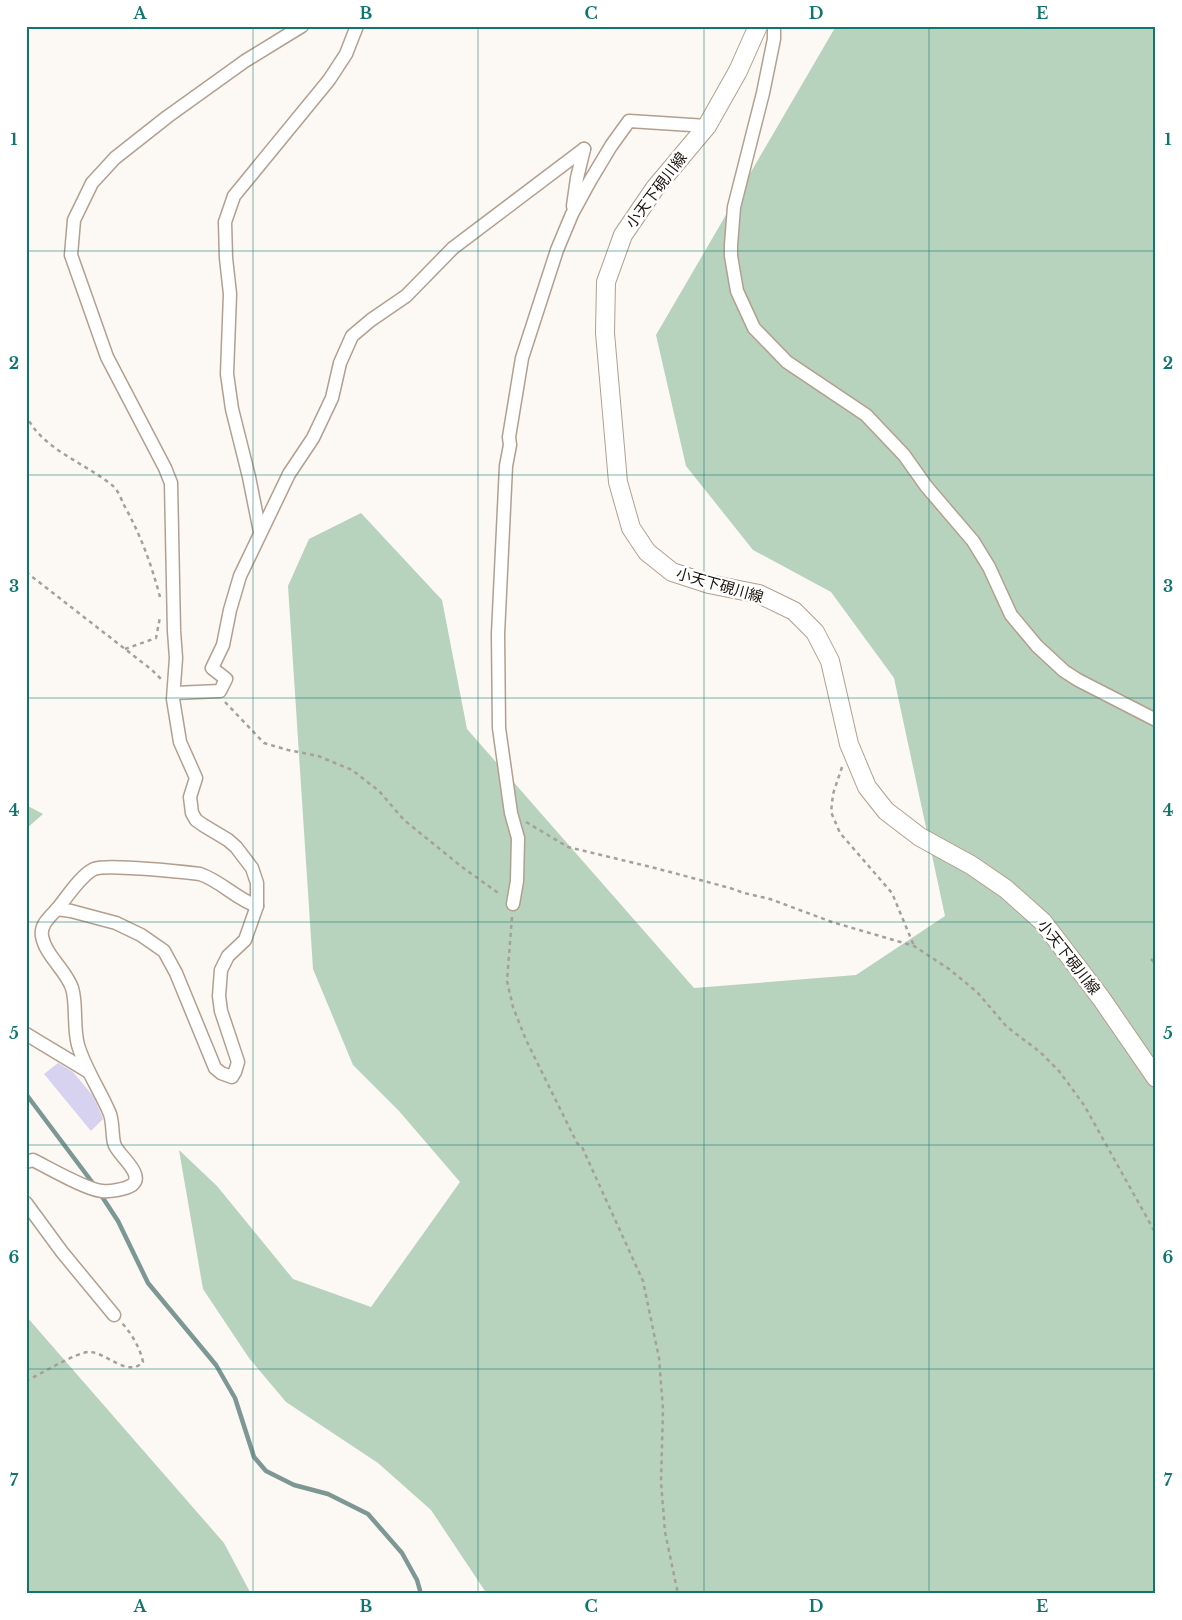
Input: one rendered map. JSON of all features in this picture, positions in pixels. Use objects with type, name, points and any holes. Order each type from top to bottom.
[{"type":"main road","name":"小天下硯川線","points":[[758,26],[738,71],[706,126],[655,188],[623,235],[606,282],[605,333],[618,482],[631,528],[647,552],[672,572],[709,584],[759,594],[794,611],[815,632],[830,661],[849,744],[867,786],[886,811],[920,837],[971,865],[1006,889],[1043,922],[1101,998],[1156,1078]]},
{"type":"street","points":[[57,910],[72,911],[116,923],[141,935],[164,951],[176,973],[215,1068],[221,1073],[232,1077],[238,1062],[221,1011],[219,996],[221,970],[228,956],[245,940],[257,906],[257,883],[252,868],[244,856],[228,840],[196,820],[192,813],[190,797],[196,778],[180,742],[173,698],[176,658],[171,483],[165,468],[106,358],[71,255],[74,220],[92,183],[116,158],[167,117],[246,61],[302,26]]},
{"type":"street","points":[[260,532],[232,409],[227,374],[230,294],[225,222],[234,196],[329,80],[346,54],[357,26]]},
{"type":"street","points":[[774,26],[774,39],[763,93],[734,207],[731,245],[737,291],[754,328],[787,362],[866,415],[904,455],[926,486],[973,541],[989,567],[1011,615],[1037,646],[1064,671],[1078,680],[1156,720]]},
{"type":"street","points":[[513,904],[517,881],[518,838],[510,813],[499,728],[498,634],[506,466],[522,358],[546,283],[572,214],[607,153],[629,122],[706,126]]},
{"type":"street","points":[[174,693],[220,692],[226,679],[212,668],[223,645],[230,610],[240,576],[289,474],[313,438],[332,398],[340,363],[352,336],[371,320],[406,296],[453,248],[584,149],[577,178],[572,214]]},
{"type":"street","points":[[26,1162],[33,1160],[89,1187],[103,1191],[132,1185],[135,1180],[135,1174],[130,1165],[114,1146],[111,1116],[89,1072],[78,1044],[75,1029],[73,990],[42,936],[42,928],[46,920],[57,910],[86,874],[94,869],[101,868],[200,874],[208,877],[246,902],[257,906]]},
{"type":"street","points":[[26,1034],[89,1072]]},
{"type":"street","points":[[26,1203],[62,1252],[114,1315]]},
{"type":"path","points":[[26,414],[31,425],[48,442],[114,487],[140,534],[162,605]]},
{"type":"path","points":[[26,572],[152,670],[174,693]]},
{"type":"path","points":[[125,649],[156,638],[160,614]]},
{"type":"path","points":[[220,692],[226,703],[264,743],[318,756],[352,770],[379,791],[404,820],[513,904],[507,981],[513,1007],[526,1040],[577,1144],[582,1147],[642,1281],[659,1358],[663,1408],[661,1482],[664,1524],[678,1594]]},
{"type":"path","points":[[849,744],[833,794],[831,812],[840,833],[892,893],[914,946]]},
{"type":"path","points":[[510,813],[568,847],[730,888],[744,894],[770,899],[832,922],[914,946],[949,969],[977,992],[1007,1027],[1040,1052],[1059,1071],[1084,1105],[1156,1234]]},
{"type":"path","points":[[1151,959],[1156,964]]},
{"type":"path","points":[[26,1382],[83,1353],[90,1352],[131,1368],[139,1367],[143,1362],[141,1354],[128,1330],[114,1315]]},
{"type":"green space","points":[[836,26],[1156,26],[1156,1594],[487,1594],[431,1510],[378,1463],[286,1402],[249,1358],[203,1289],[179,1150],[217,1186],[293,1279],[371,1307],[460,1182],[399,1111],[353,1065],[313,969],[288,586],[309,539],[361,513],[442,600],[467,729],[694,988],[856,975],[945,916],[894,678],[831,592],[753,550],[686,466],[656,335]]},
{"type":"green space","points":[[26,805],[43,814],[26,829]]},
{"type":"green space","points":[[26,1316],[224,1543],[251,1594],[26,1594]]},
{"type":"building","points":[[58,1063],[73,1072],[93,1096],[103,1119],[91,1131],[44,1074]]},
{"type":"waterway","points":[[26,1094],[95,1186]]},
{"type":"waterway","points":[[99,1192],[118,1221],[148,1283],[216,1365],[235,1398],[254,1457],[266,1471],[294,1485],[328,1494],[368,1514],[402,1553],[417,1580],[421,1594]]}]
